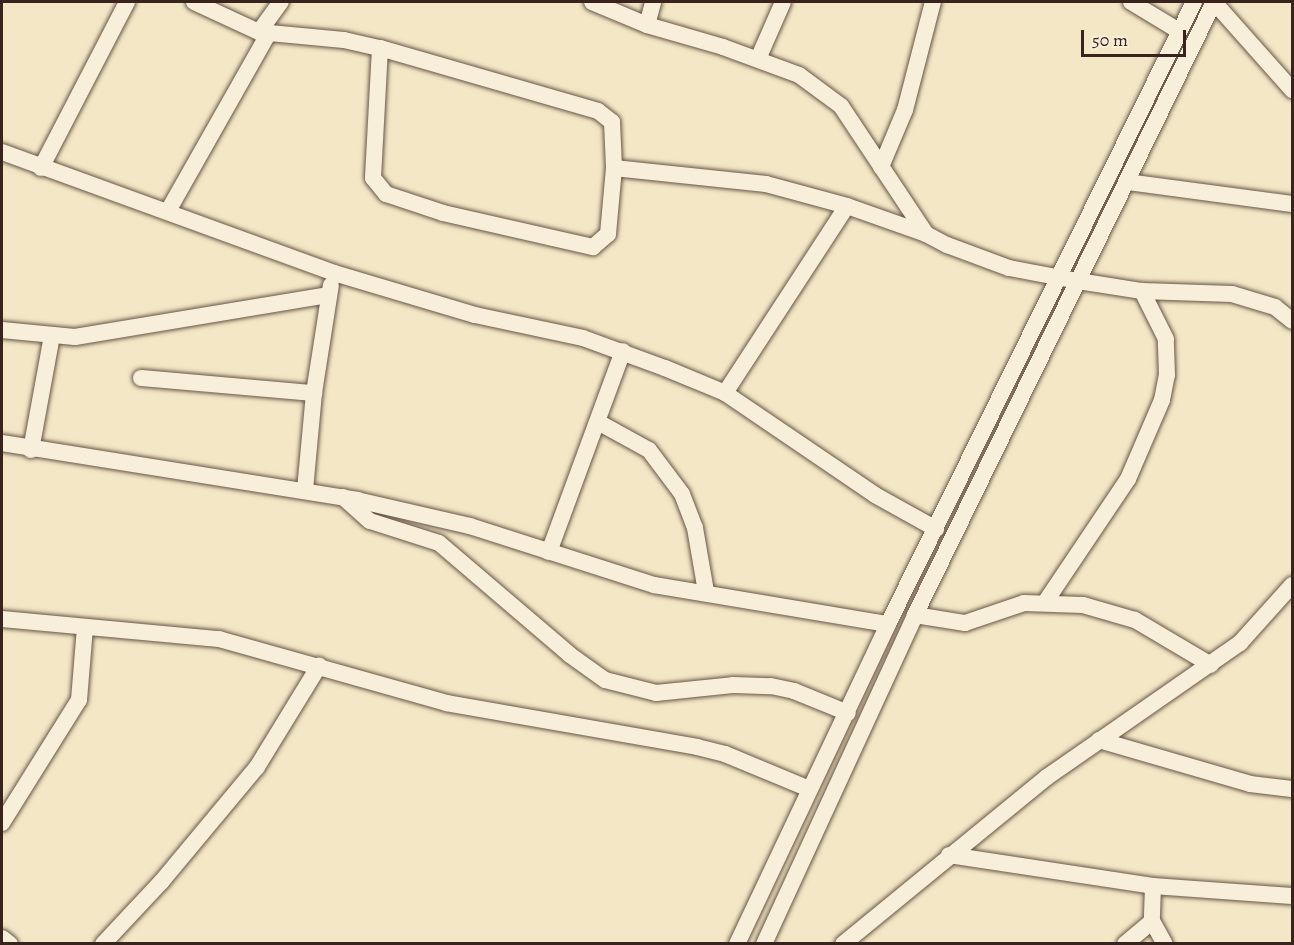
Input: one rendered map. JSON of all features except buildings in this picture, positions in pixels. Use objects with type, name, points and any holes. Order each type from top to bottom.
[{"type":"street","points":[[41,168],[127,2]]},
{"type":"street","points":[[194,2],[264,33],[344,40],[380,48],[598,111],[612,122],[614,168],[608,234],[593,248],[443,213],[386,194],[373,178],[380,48]]},
{"type":"street","points":[[168,211],[281,2]]},
{"type":"street","points":[[592,2],[647,25],[758,59],[799,75],[841,106],[926,234]]},
{"type":"street","points":[[647,25],[653,2]]},
{"type":"street","points":[[758,59],[783,2]]},
{"type":"street","points":[[880,167],[905,110],[933,2]]},
{"type":"street","points":[[1131,2],[1179,31]]},
{"type":"street","points":[[736,944],[809,789],[846,717],[888,624],[1194,2]]},
{"type":"street","points":[[764,944],[915,615],[1214,2],[1293,90]]},
{"type":"street","points":[[2,152],[334,273],[434,304],[554,331],[622,351],[725,393],[875,495],[936,529]]},
{"type":"street","points":[[614,168],[737,178],[847,206],[926,234],[1009,268],[1142,291],[1232,294],[1275,308],[1293,321]]},
{"type":"street","points":[[1127,182],[1293,204]]},
{"type":"street","points":[[725,393],[847,206]]},
{"type":"street","points":[[306,490],[314,393],[328,295],[334,273]]},
{"type":"street","points":[[1046,601],[1128,479],[1162,400],[1167,375],[1166,339],[1142,291]]},
{"type":"street","points":[[2,330],[52,336],[118,332],[328,295]]},
{"type":"street","points":[[31,450],[52,336]]},
{"type":"street","points":[[549,552],[622,351]]},
{"type":"street","points":[[141,378],[314,393]]},
{"type":"street","points":[[598,422],[636,440],[667,470],[682,494],[696,528],[706,592]]},
{"type":"street","points":[[2,443],[31,450],[343,497],[470,526],[654,585],[888,624]]},
{"type":"street","points":[[343,497],[370,521],[439,543],[570,655],[604,680],[656,693],[733,685],[771,686],[794,691],[846,717],[863,729]]},
{"type":"street","points":[[843,944],[949,855],[1099,740],[1240,643],[1293,585]]},
{"type":"street","points":[[915,615],[965,623],[1008,606],[1046,601],[1083,605],[1136,620],[1211,665]]},
{"type":"street","points":[[2,619],[219,639],[446,703],[697,747],[725,754],[809,789]]},
{"type":"street","points":[[2,823],[79,700],[85,627]]},
{"type":"street","points":[[103,944],[162,881],[257,766],[319,666]]},
{"type":"street","points":[[1099,740],[1250,784],[1293,789]]},
{"type":"street","points":[[949,855],[1153,886],[1293,896]]},
{"type":"street","points":[[1153,886],[1152,921],[1165,944]]},
{"type":"street","points":[[1125,944],[1152,921]]},
{"type":"street","points":[[2,939],[10,944]]}]
